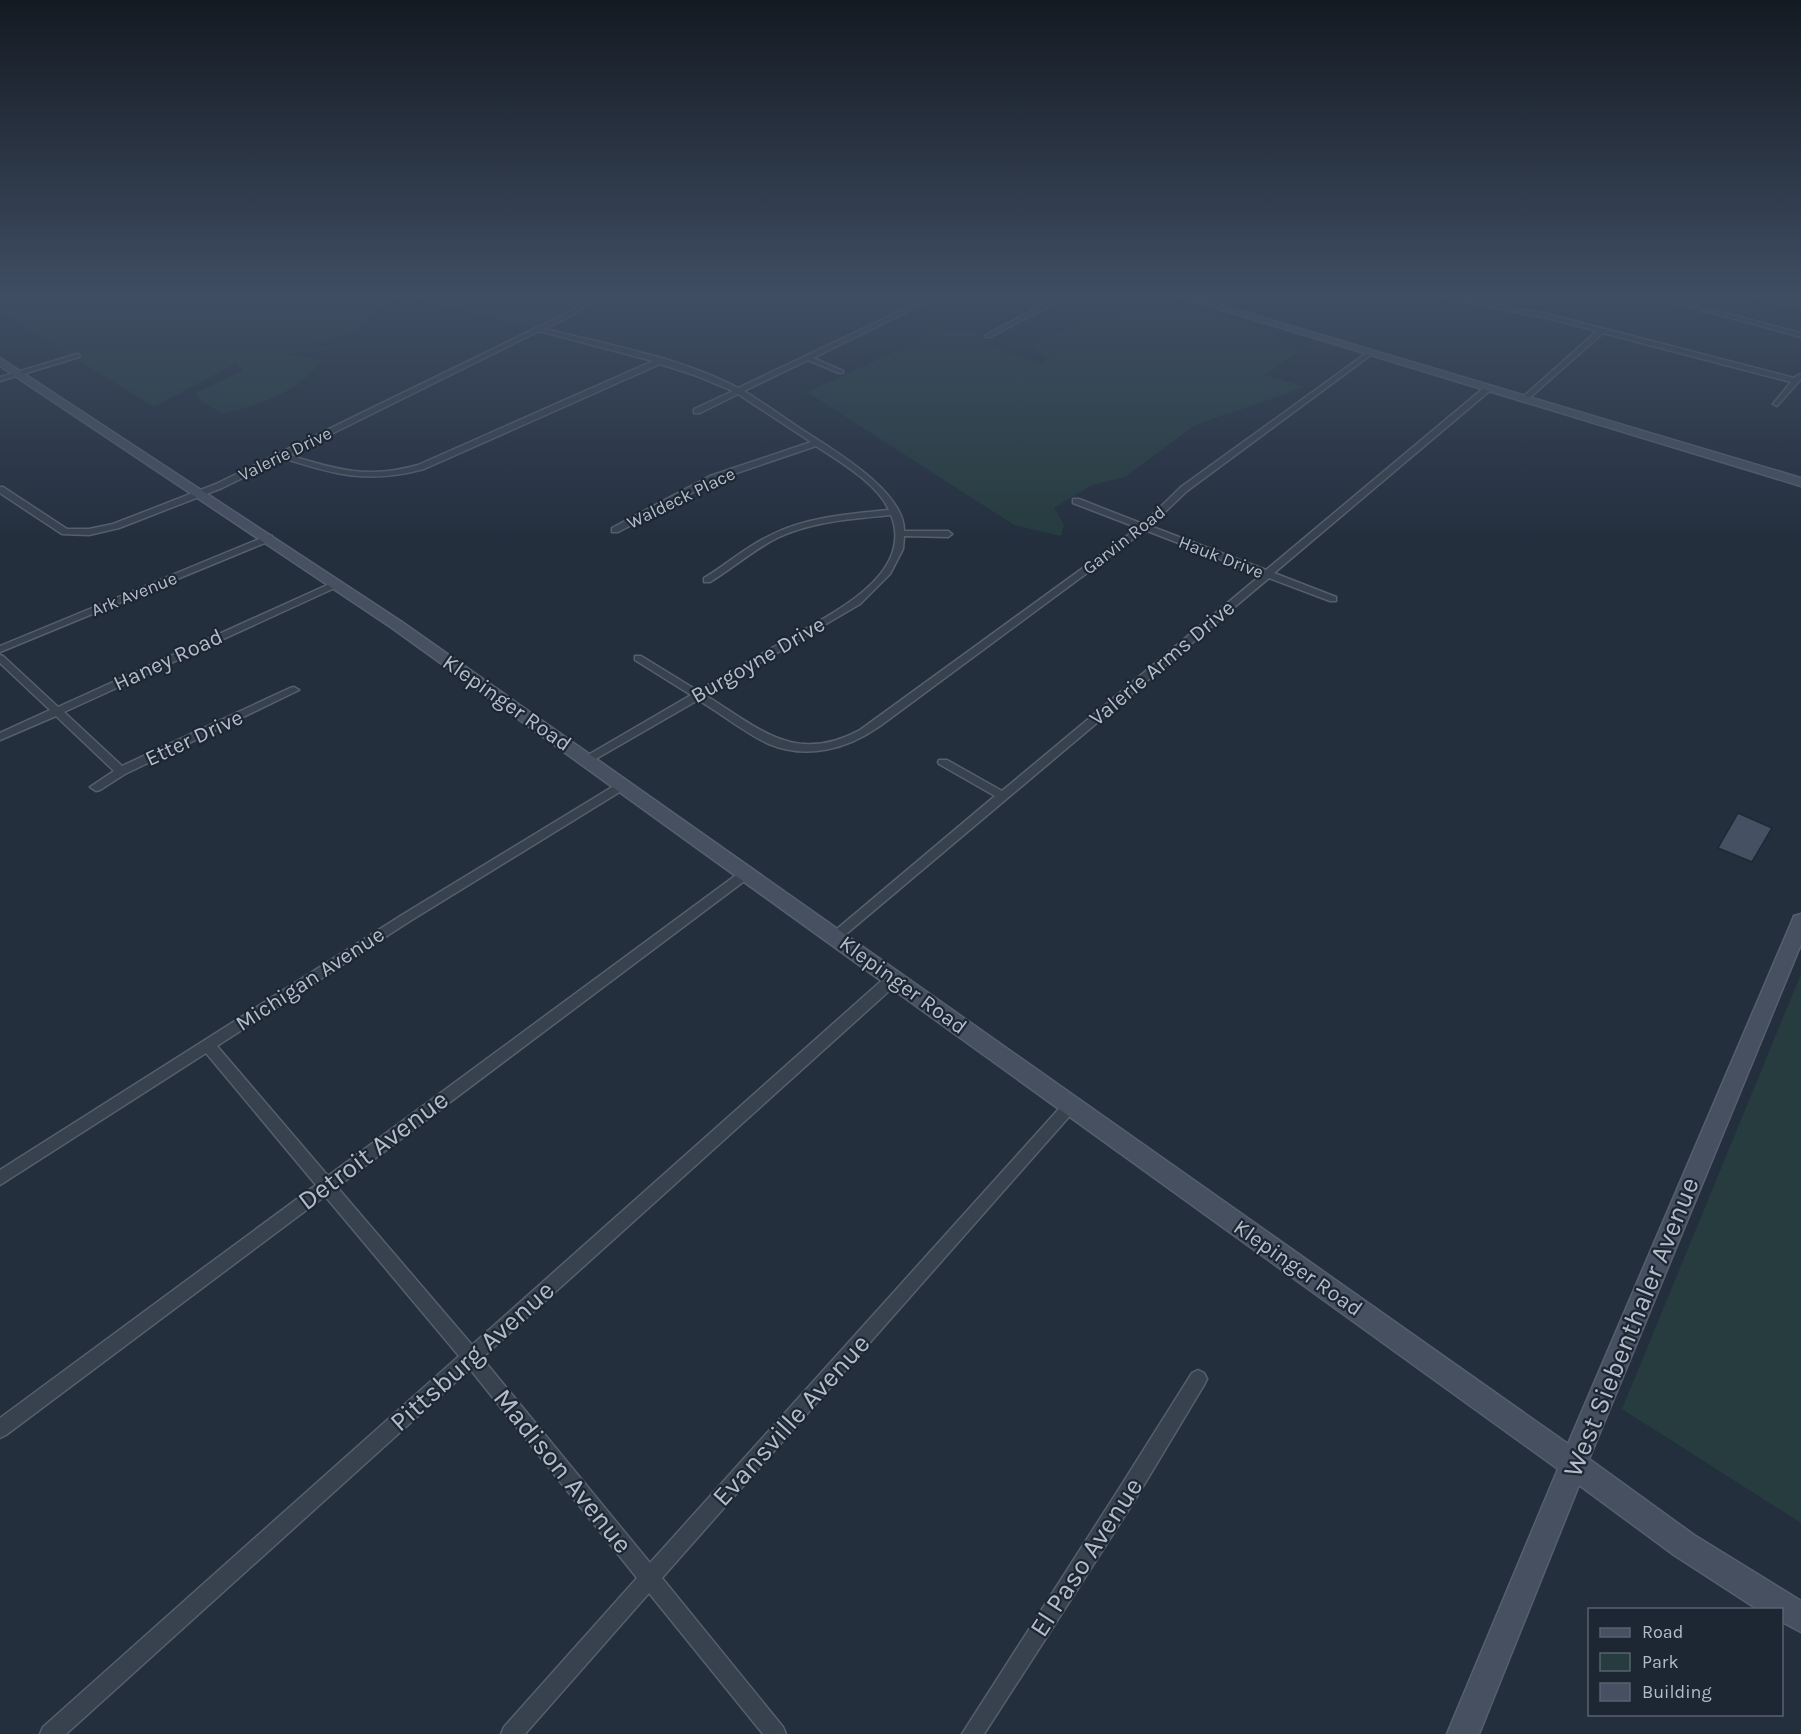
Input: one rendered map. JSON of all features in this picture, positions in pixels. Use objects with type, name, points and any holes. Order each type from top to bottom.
[{"type":"street","name":"Klepinger Road","points":[[23,376],[336,584],[747,873],[1575,1465],[1649,1521],[1725,1572],[1801,1617]]},
{"type":"street","name":"Valerie Drive","points":[[0,489],[59,529],[75,533],[116,526],[201,494],[443,376]]},
{"type":"street","points":[[282,455],[348,476],[370,477],[401,473],[625,376]]},
{"type":"street","points":[[699,376],[738,391],[873,481],[886,495],[895,512],[900,533],[948,534]]},
{"type":"street","points":[[697,411],[769,376]]},
{"type":"street","name":"Garvin Road","points":[[638,658],[772,741],[790,747],[814,748],[854,740],[1144,527],[1184,489],[1339,376]]},
{"type":"street","points":[[1448,376],[1801,482]]},
{"type":"street","points":[[1526,399],[1551,376]]},
{"type":"street","points":[[1777,404],[1799,378]]},
{"type":"street","name":"Valerie Arms Drive","points":[[835,937],[1489,388]]},
{"type":"street","name":"Waldeck Place","points":[[615,530],[720,476],[817,443]]},
{"type":"street","name":"Hauk Drive","points":[[1076,501],[1333,599]]},
{"type":"street","points":[[707,580],[757,546],[801,526],[833,519],[895,512]]},
{"type":"street","name":"Burgoyne Drive","points":[[587,760],[862,597],[887,573],[894,560],[900,533]]},
{"type":"street","name":"Ark Avenue","points":[[0,649],[269,538]]},
{"type":"street","name":"Haney Road","points":[[0,737],[336,584]]},
{"type":"street","points":[[0,658],[121,771]]},
{"type":"street","name":"Etter Drive","points":[[96,787],[121,771],[294,690]]},
{"type":"street","points":[[943,762],[1004,796]]},
{"type":"street","name":"Michigan Avenue","points":[[0,1178],[406,918],[622,785]]},
{"type":"street","name":"Detroit Avenue","points":[[0,1429],[747,873]]},
{"type":"street","name":"West Siebenthaler Avenue","points":[[1463,1734],[1632,1321],[1801,921]]},
{"type":"street","name":"Pittsburg Avenue","points":[[50,1734],[894,978]]},
{"type":"street","name":"Madison Avenue","points":[[208,1045],[471,1357],[776,1734]]},
{"type":"street","name":"Evansville Avenue","points":[[511,1734],[1070,1106]]},
{"type":"street","name":"El Paso Avenue","points":[[972,1734],[1126,1496],[1198,1379]]},
{"type":"green space","points":[[104,376],[213,376],[154,407]]},
{"type":"green space","points":[[231,376],[307,376],[291,389],[265,401],[224,414],[202,402],[196,393]]},
{"type":"green space","points":[[842,376],[1267,376],[1306,387],[1195,425],[1125,477],[1092,485],[1054,508],[1064,525],[1061,536],[1014,525],[807,392]]},
{"type":"green space","points":[[1801,974],[1801,1523],[1622,1409]]},
{"type":"building","points":[[1738,813],[1772,828],[1752,862],[1718,848]]}]
